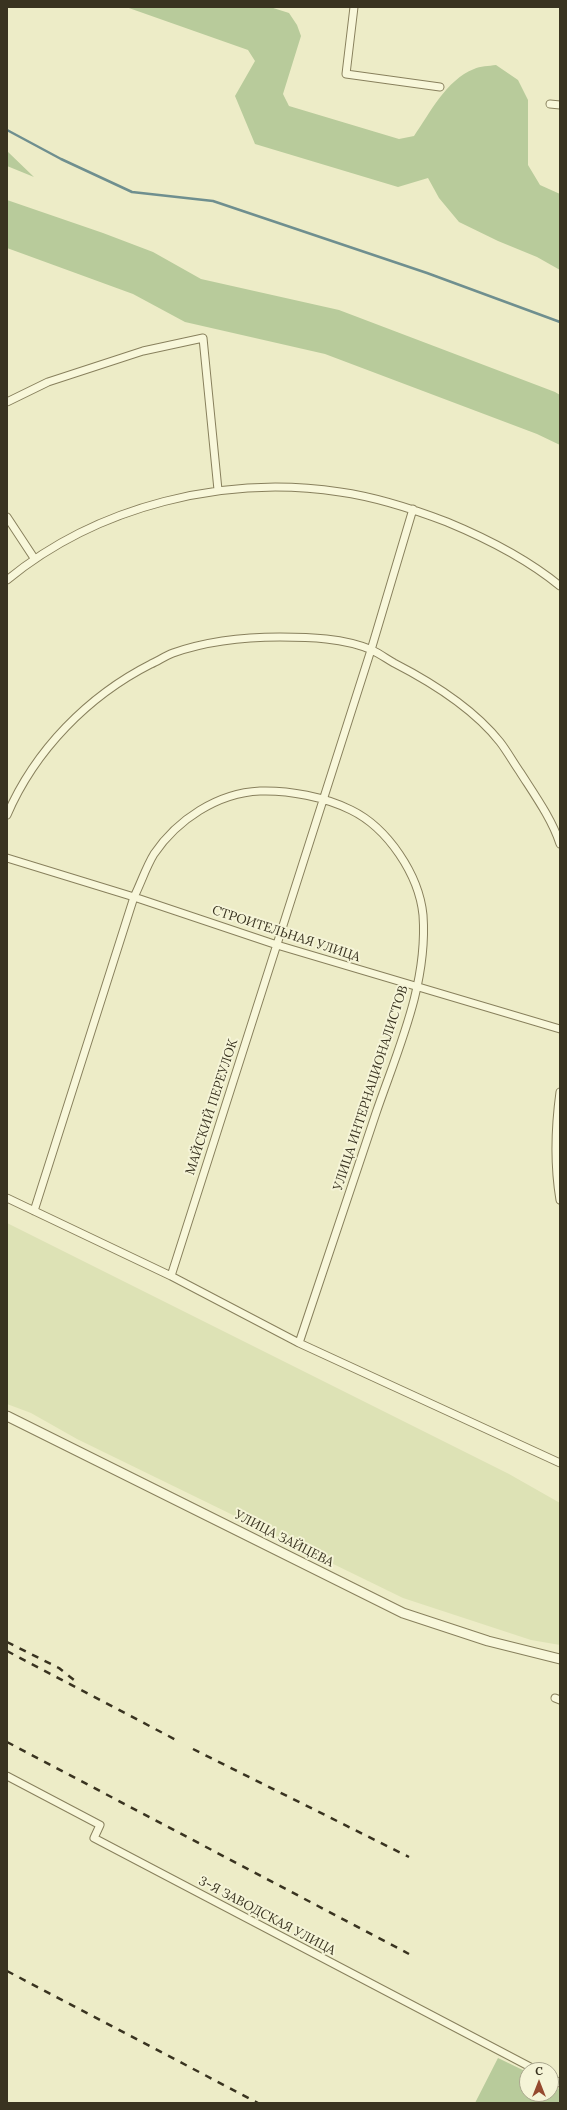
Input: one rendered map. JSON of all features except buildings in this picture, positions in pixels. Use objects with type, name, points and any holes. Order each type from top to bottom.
[{"type":"street","points":[[354,7],[346,74],[440,87]]},
{"type":"street","points":[[550,104],[560,105]]},
{"type":"street","points":[[7,402],[48,382],[63,377],[143,351],[203,338],[218,490]]},
{"type":"street","points":[[7,580],[34,558],[112,517],[172,500],[218,490],[288,488],[340,492],[413,509],[486,538],[538,568],[560,586]]},
{"type":"street","name":"МАЙСКИЙ ПЕРЕУЛОК","points":[[171,1276],[322,799],[372,650],[413,509]]},
{"type":"street","points":[[7,517],[34,558]]},
{"type":"street","points":[[7,815],[14,798],[41,756],[63,730],[102,694],[130,675],[172,653],[221,641],[258,637],[303,637],[346,643],[372,650],[421,676],[462,705],[500,741],[538,800],[560,844]]},
{"type":"street","name":"УЛИЦА ИНТЕРНАЦИОНАЛИСТОВ","points":[[34,1211],[134,897],[153,856],[167,836],[191,815],[222,799],[259,791],[298,794],[322,799],[352,810],[377,828],[407,865],[418,893],[423,915],[418,987],[299,1344]]},
{"type":"street","name":"СТРОИТЕЛЬНАЯ УЛИЦА","points":[[7,858],[134,897],[277,945],[560,1029]]},
{"type":"street","points":[[560,1092],[555,1134],[556,1178],[560,1200]]},
{"type":"street","points":[[7,1198],[171,1276],[299,1344],[560,1463]]},
{"type":"street","name":"УЛИЦА ЗАЙЦЕВА","points":[[7,1416],[403,1613],[488,1642],[560,1659]]},
{"type":"street","name":"3-Я ЗАВОДСКАЯ УЛИЦА","points":[[7,1776],[100,1825],[94,1838],[521,2062]]},
{"type":"green space","points":[[126,7],[270,7],[289,13],[297,25],[301,36],[283,94],[289,106],[399,139],[414,136],[447,89],[464,74],[476,68],[496,65],[518,80],[528,100],[528,165],[540,185],[560,194],[560,270],[537,257],[498,241],[459,222],[439,198],[428,178],[398,187],[255,144],[235,96],[255,61],[248,50]]},
{"type":"green space","points":[[7,151],[34,177],[7,166]]},
{"type":"green space","points":[[7,200],[153,252],[201,279],[339,310],[555,392],[560,395],[560,445],[537,434],[325,354],[185,322],[133,294],[7,248]]},
{"type":"green space","points":[[7,1223],[509,1474],[560,1503],[560,1645],[531,1640],[403,1598],[77,1439],[31,1413],[7,1404]]},
{"type":"green space","points":[[498,2058],[519,2068],[519,2102],[559,2102],[560,2089],[560,2103],[475,2103]]},
{"type":"waterway","points":[[7,130],[61,159],[132,192],[213,201],[427,273],[560,322]]},
{"type":"railway","points":[[7,1642],[59,1668],[79,1684]]},
{"type":"railway","points":[[7,1651],[178,1741]]},
{"type":"railway","points":[[7,1742],[409,1954]]},
{"type":"railway","points":[[193,1749],[409,1857]]},
{"type":"railway","points":[[7,1971],[258,2103]]}]
